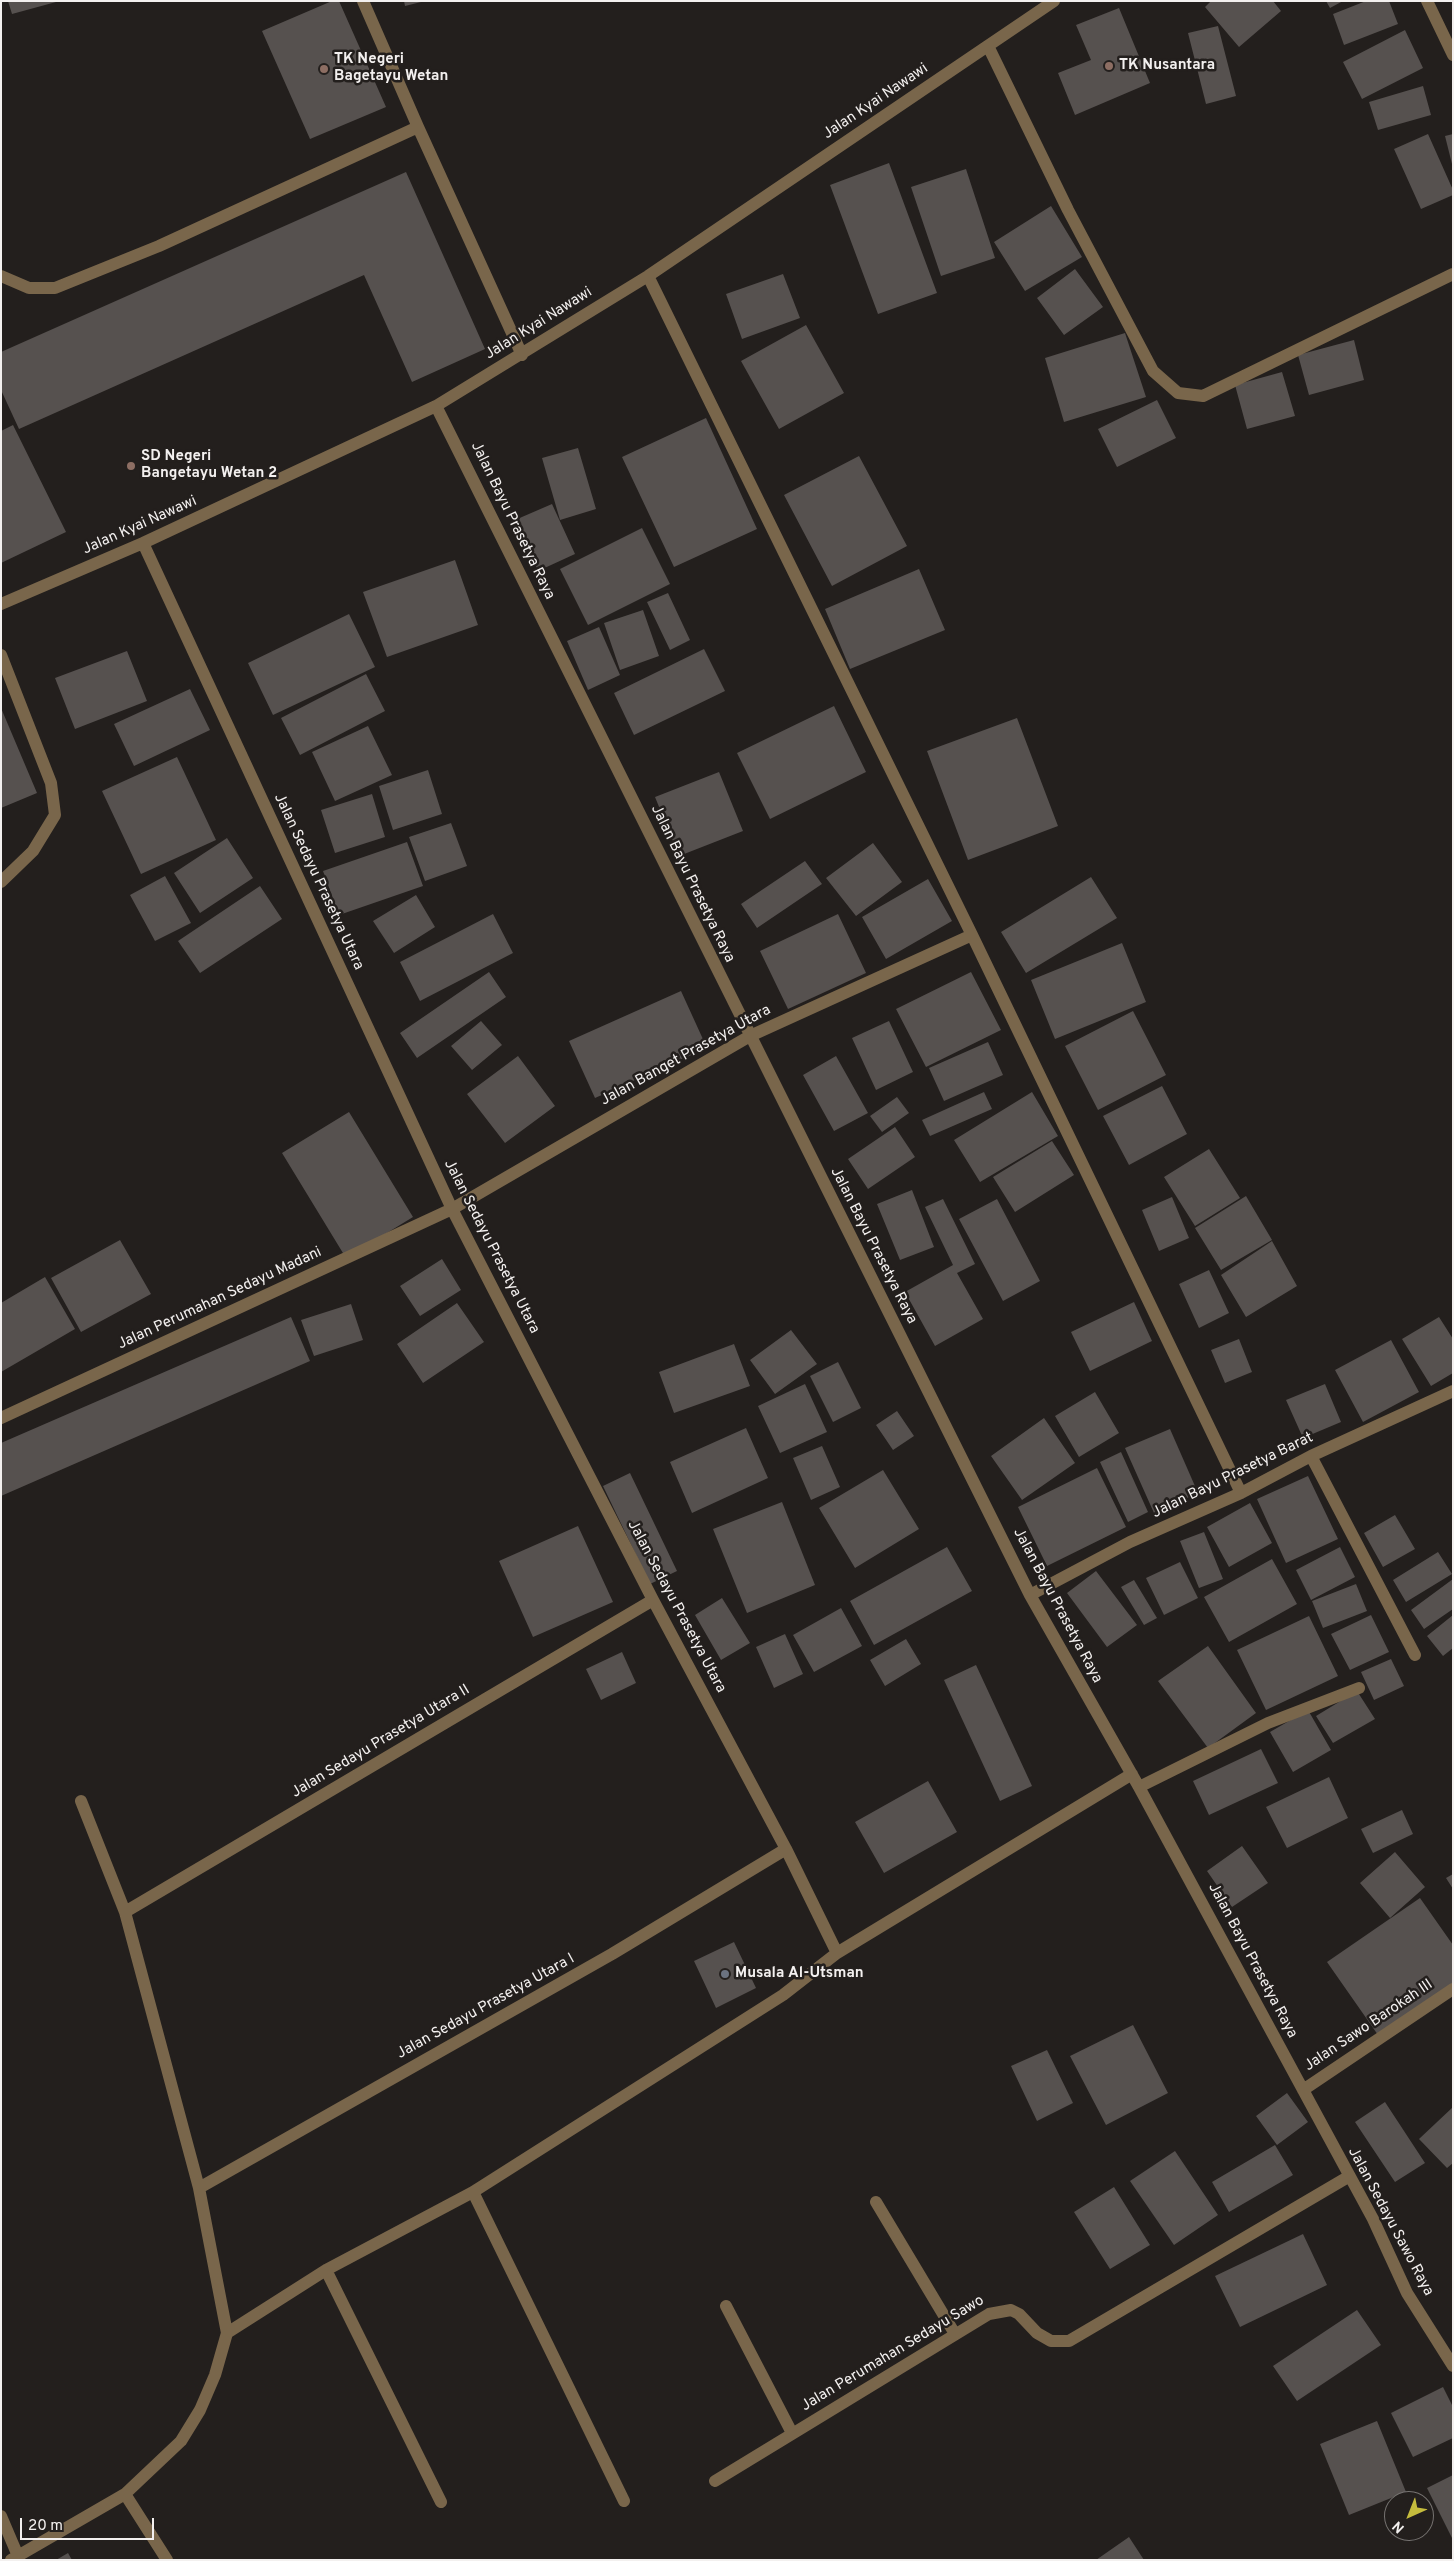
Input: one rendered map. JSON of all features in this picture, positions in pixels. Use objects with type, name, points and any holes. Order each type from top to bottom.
[{"type":"street","points":[[363,1],[522,355]]},
{"type":"street","name":"Jalan Kyai Nawawi","points":[[1,604],[144,543],[436,406],[648,276],[1054,1]]},
{"type":"street","points":[[1427,1],[1453,55]]},
{"type":"street","points":[[988,46],[1068,210],[1153,371],[1178,393],[1203,396],[1453,274]]},
{"type":"street","points":[[1,276],[29,288],[55,288],[159,246],[418,127]]},
{"type":"street","points":[[648,276],[972,935],[1241,1494]]},
{"type":"street","name":"Jalan Bayu Prasetya Raya","points":[[436,406],[1030,1595],[1132,1774],[1303,2090]]},
{"type":"street","name":"Jalan Sedayu Prasetya Utara","points":[[144,543],[452,1209],[653,1600],[786,1849],[837,1953]]},
{"type":"street","points":[[1,655],[51,783],[55,815],[33,852],[1,882]]},
{"type":"street","name":"Jalan Banget Prasetya Utara","points":[[452,1209],[750,1036],[972,935]]},
{"type":"street","name":"Jalan Perumahan Sedayu Madani","points":[[1,1418],[452,1209]]},
{"type":"street","name":"Jalan Bayu Prasetya Barat","points":[[1030,1595],[1130,1542],[1241,1494],[1311,1456],[1453,1391]]},
{"type":"street","points":[[1311,1456],[1415,1655]]},
{"type":"street","name":"Jalan Sedayu Prasetya Utara II","points":[[125,1912],[653,1600]]},
{"type":"street","points":[[1139,1788],[1268,1723],[1359,1688]]},
{"type":"street","points":[[227,2333],[326,2270],[473,2192],[783,1996],[837,1953],[1132,1774]]},
{"type":"street","points":[[1,2516],[15,2558],[125,2494],[181,2441],[196,2418],[215,2375],[227,2333],[199,2188],[125,1912],[80,1801]]},
{"type":"street","name":"Jalan Sedayu Prasetya Utara I","points":[[199,2188],[612,1954],[786,1849]]},
{"type":"street","name":"Jalan Sawo Barokah III","points":[[1303,2090],[1453,1989]]},
{"type":"street","name":"Jalan Sedayu Sawo Raya","points":[[1303,2090],[1373,2219],[1407,2293],[1453,2366]]},
{"type":"street","name":"Jalan Perumahan Sedayu Sawo","points":[[715,2481],[989,2314],[1011,2310],[1018,2314],[1037,2333],[1051,2341],[1069,2341],[1348,2176]]},
{"type":"street","points":[[473,2192],[624,2502]]},
{"type":"street","points":[[876,2202],[955,2334]]},
{"type":"street","points":[[326,2270],[441,2502]]},
{"type":"street","points":[[726,2306],[792,2433]]},
{"type":"street","points":[[125,2494],[168,2560]]},
{"type":"building","points":[[8,1],[56,1],[56,2],[12,14]]},
{"type":"building","name":"TK Negeri Bagetayu Wetan","points":[[332,1],[339,1],[386,107],[310,139],[262,31]]},
{"type":"building","points":[[404,1],[421,1],[421,2],[405,6]]},
{"type":"building","points":[[1211,1],[1273,1],[1281,11],[1239,47],[1205,7]]},
{"type":"building","points":[[1326,1],[1343,1],[1330,8]]},
{"type":"building","points":[[1366,1],[1389,1],[1398,24],[1344,45],[1333,14]]},
{"type":"building","name":"TK Nusantara","points":[[1119,8],[1150,83],[1075,115],[1058,73],[1091,60],[1076,25]]},
{"type":"building","points":[[1218,26],[1236,96],[1206,104],[1188,33]]},
{"type":"building","points":[[1405,30],[1423,68],[1362,99],[1343,62]]},
{"type":"building","points":[[1423,86],[1431,115],[1378,130],[1369,102]]},
{"type":"building","points":[[1428,134],[1453,190],[1453,195],[1421,209],[1394,149]]},
{"type":"building","points":[[1453,134],[1453,164],[1452,164],[1445,136]]},
{"type":"building","points":[[889,163],[937,293],[878,314],[830,185]]},
{"type":"building","points":[[966,169],[995,258],[941,276],[911,187]]},
{"type":"building","points":[[406,172],[485,349],[412,382],[364,275],[19,429],[1,390],[1,352]]},
{"type":"building","points":[[1051,206],[1082,257],[1025,291],[994,242]]},
{"type":"building","points":[[1075,269],[1103,307],[1064,335],[1037,298]]},
{"type":"building","points":[[783,274],[800,318],[742,339],[726,294]]},
{"type":"building","points":[[806,325],[844,393],[779,429],[741,361]]},
{"type":"building","points":[[1125,333],[1146,397],[1064,422],[1045,358]]},
{"type":"building","points":[[1354,340],[1364,380],[1309,395],[1298,355]]},
{"type":"building","points":[[1282,372],[1295,416],[1247,429],[1235,385]]},
{"type":"building","points":[[1157,400],[1176,438],[1117,467],[1098,429]]},
{"type":"building","points":[[706,418],[757,529],[674,567],[622,457]]},
{"type":"building","points":[[13,425],[66,532],[1,563],[1,431]]},
{"type":"building","points":[[578,448],[596,509],[560,520],[542,458]]},
{"type":"building","points":[[859,456],[907,546],[832,586],[784,495]]},
{"type":"building","points":[[552,504],[575,554],[538,571],[515,520]]},
{"type":"building","points":[[642,528],[670,584],[588,625],[560,569]]},
{"type":"building","points":[[455,560],[478,625],[387,657],[363,592]]},
{"type":"building","points":[[919,569],[945,630],[850,669],[825,609]]},
{"type":"building","points":[[668,593],[690,640],[670,650],[647,602]]},
{"type":"building","points":[[643,610],[659,656],[620,670],[604,623]]},
{"type":"building","points":[[349,614],[375,667],[273,715],[248,663]]},
{"type":"building","points":[[599,627],[620,675],[588,690],[567,641]]},
{"type":"building","points":[[704,649],[725,691],[634,735],[614,693]]},
{"type":"building","points":[[127,651],[147,701],[75,729],[55,678]]},
{"type":"building","points":[[366,674],[385,711],[300,755],[281,718]]},
{"type":"building","points":[[190,689],[210,730],[134,766],[114,724]]},
{"type":"building","points":[[834,706],[866,772],[770,819],[737,753]]},
{"type":"building","points":[[1,708],[37,793],[1,808]]},
{"type":"building","points":[[1017,718],[1058,826],[968,860],[927,751]]},
{"type":"building","points":[[368,726],[392,775],[335,801],[312,752]]},
{"type":"building","points":[[177,757],[216,840],[141,874],[102,791]]},
{"type":"building","points":[[428,770],[442,814],[393,830],[379,786]]},
{"type":"building","points":[[719,772],[743,831],[679,856],[655,797]]},
{"type":"building","points":[[372,794],[385,837],[335,853],[321,810]]},
{"type":"building","points":[[451,823],[467,866],[425,881],[409,837]]},
{"type":"building","points":[[227,838],[253,878],[200,913],[174,873]]},
{"type":"building","points":[[407,842],[423,886],[339,915],[323,871]]},
{"type":"building","points":[[873,843],[902,882],[856,916],[826,878]]},
{"type":"building","points":[[805,861],[822,884],[757,928],[741,904]]},
{"type":"building","points":[[165,876],[191,923],[155,941],[130,895]]},
{"type":"building","points":[[1091,877],[1117,918],[1026,973],[1001,932]]},
{"type":"building","points":[[928,879],[952,921],[886,959],[862,917]]},
{"type":"building","points":[[260,886],[282,919],[200,973],[178,941]]},
{"type":"building","points":[[416,895],[435,927],[394,953],[373,921]]},
{"type":"building","points":[[493,914],[513,953],[420,1001],[400,962]]},
{"type":"building","points":[[838,914],[866,973],[788,1009],[760,951]]},
{"type":"building","points":[[1122,943],[1146,1002],[1055,1039],[1031,980]]},
{"type":"building","points":[[489,972],[506,997],[417,1058],[400,1033]]},
{"type":"building","points":[[971,972],[1001,1030],[926,1067],[896,1009]]},
{"type":"building","points":[[681,991],[707,1048],[595,1098],[569,1041]]},
{"type":"building","points":[[1133,1011],[1166,1075],[1098,1110],[1065,1046]]},
{"type":"building","points":[[481,1021],[502,1045],[472,1070],[451,1046]]},
{"type":"building","points":[[889,1021],[913,1072],[876,1090],[852,1038]]},
{"type":"building","points":[[988,1042],[1003,1075],[944,1101],[929,1068]]},
{"type":"building","points":[[518,1056],[555,1106],[505,1143],[467,1094]]},
{"type":"building","points":[[836,1056],[868,1113],[834,1131],[803,1075]]},
{"type":"building","points":[[1162,1086],[1187,1134],[1129,1165],[1103,1116]]},
{"type":"building","points":[[984,1092],[992,1109],[930,1136],[922,1120]]},
{"type":"building","points":[[1032,1092],[1058,1136],[980,1182],[954,1140]]},
{"type":"building","points":[[897,1097],[909,1113],[882,1132],[870,1116]]},
{"type":"building","points":[[349,1112],[413,1217],[346,1258],[282,1153]]},
{"type":"building","points":[[895,1127],[915,1157],[868,1189],[848,1159]]},
{"type":"building","points":[[1052,1141],[1074,1175],[1015,1212],[993,1177]]},
{"type":"building","points":[[1209,1149],[1240,1198],[1195,1226],[1164,1177]]},
{"type":"building","points":[[912,1190],[934,1247],[900,1260],[877,1204]]},
{"type":"building","points":[[1246,1196],[1272,1240],[1221,1270],[1195,1228]]},
{"type":"building","points":[[1172,1197],[1189,1238],[1159,1251],[1142,1210]]},
{"type":"building","points":[[943,1199],[975,1264],[957,1273],[983,1319],[935,1346],[905,1292],[953,1265],[925,1207]]},
{"type":"building","points":[[997,1199],[1040,1281],[1003,1301],[959,1219]]},
{"type":"building","points":[[120,1240],[151,1294],[81,1332],[51,1278]]},
{"type":"building","points":[[1272,1241],[1297,1286],[1246,1317],[1221,1275]]},
{"type":"building","points":[[442,1259],[461,1290],[420,1316],[400,1286]]},
{"type":"building","points":[[1209,1270],[1229,1313],[1199,1328],[1179,1284]]},
{"type":"building","points":[[45,1277],[75,1329],[1,1372],[1,1303]]},
{"type":"building","points":[[1134,1302],[1152,1341],[1090,1371],[1071,1332]]},
{"type":"building","points":[[457,1303],[484,1342],[423,1383],[397,1344]]},
{"type":"building","points":[[351,1304],[363,1340],[314,1356],[301,1320]]},
{"type":"building","points":[[291,1317],[310,1361],[1,1496],[1,1443]]},
{"type":"building","points":[[1439,1317],[1453,1339],[1453,1373],[1431,1386],[1402,1339]]},
{"type":"building","points":[[791,1330],[817,1364],[775,1394],[750,1360]]},
{"type":"building","points":[[1239,1339],[1252,1372],[1225,1383],[1211,1350]]},
{"type":"building","points":[[1391,1340],[1419,1392],[1363,1422],[1335,1370]]},
{"type":"building","points":[[734,1344],[750,1386],[674,1413],[659,1372]]},
{"type":"building","points":[[838,1362],[861,1408],[833,1422],[810,1376]]},
{"type":"building","points":[[805,1384],[827,1432],[780,1453],[758,1406]]},
{"type":"building","points":[[1325,1384],[1341,1422],[1303,1438],[1286,1400]]},
{"type":"building","points":[[1095,1392],[1119,1433],[1079,1457],[1055,1416]]},
{"type":"building","points":[[897,1411],[914,1436],[893,1450],[876,1425]]},
{"type":"building","points":[[1044,1418],[1075,1463],[1022,1500],[991,1456]]},
{"type":"building","points":[[746,1428],[768,1478],[692,1513],[670,1462]]},
{"type":"building","points":[[1170,1429],[1198,1493],[1154,1513],[1125,1448]]},
{"type":"building","points":[[822,1446],[840,1487],[811,1500],[793,1458]]},
{"type":"building","points":[[1121,1452],[1148,1512],[1128,1522],[1100,1462]]},
{"type":"building","points":[[1097,1468],[1126,1527],[1047,1566],[1018,1507]]},
{"type":"building","points":[[883,1470],[919,1529],[855,1568],[819,1508]]},
{"type":"building","points":[[630,1473],[677,1571],[650,1584],[603,1486]]},
{"type":"building","points":[[1308,1476],[1338,1539],[1286,1563],[1257,1499]]},
{"type":"building","points":[[782,1502],[815,1585],[747,1613],[713,1529]]},
{"type":"building","points":[[1250,1503],[1272,1543],[1229,1567],[1207,1527]]},
{"type":"building","points":[[1395,1515],[1415,1549],[1383,1567],[1364,1533]]},
{"type":"building","points":[[578,1526],[613,1602],[533,1637],[499,1561]]},
{"type":"building","points":[[1204,1532],[1223,1579],[1199,1588],[1180,1541]]},
{"type":"building","points":[[947,1547],[972,1591],[874,1645],[850,1601]]},
{"type":"building","points":[[1340,1547],[1355,1577],[1311,1600],[1296,1570]]},
{"type":"building","points":[[1438,1552],[1452,1574],[1406,1602],[1393,1580]]},
{"type":"building","points":[[1272,1559],[1297,1604],[1229,1642],[1204,1597]]},
{"type":"building","points":[[1180,1562],[1198,1598],[1164,1615],[1146,1578]]},
{"type":"building","points":[[1096,1571],[1137,1625],[1107,1647],[1067,1593]]},
{"type":"building","points":[[1453,1579],[1453,1609],[1424,1629],[1411,1610]]},
{"type":"building","points":[[1134,1580],[1157,1618],[1144,1625],[1121,1587]]},
{"type":"building","points":[[1356,1584],[1367,1611],[1323,1628],[1312,1601]]},
{"type":"building","points":[[722,1598],[750,1643],[721,1660],[695,1615]]},
{"type":"building","points":[[841,1608],[862,1646],[814,1672],[793,1635]]},
{"type":"building","points":[[1371,1615],[1389,1652],[1350,1670],[1331,1634]]},
{"type":"building","points":[[1453,1615],[1453,1648],[1443,1656],[1427,1636]]},
{"type":"building","points":[[1309,1616],[1338,1676],[1266,1710],[1237,1650]]},
{"type":"building","points":[[785,1634],[803,1674],[774,1688],[756,1647]]},
{"type":"building","points":[[906,1639],[921,1664],[885,1686],[870,1660]]},
{"type":"building","points":[[1208,1646],[1256,1713],[1208,1748],[1158,1681]]},
{"type":"building","points":[[622,1652],[636,1683],[601,1700],[586,1669]]},
{"type":"building","points":[[1391,1659],[1404,1686],[1374,1700],[1361,1672]]},
{"type":"building","points":[[976,1665],[1032,1786],[1000,1801],[944,1680]]},
{"type":"building","points":[[1357,1691],[1375,1719],[1333,1743],[1316,1716]]},
{"type":"building","points":[[1308,1710],[1331,1750],[1293,1772],[1270,1732]]},
{"type":"building","points":[[1261,1749],[1278,1783],[1209,1815],[1193,1781]]},
{"type":"building","points":[[1329,1777],[1348,1818],[1287,1848],[1266,1807]]},
{"type":"building","points":[[928,1781],[957,1832],[884,1873],[855,1822]]},
{"type":"building","points":[[1402,1810],[1413,1834],[1373,1853],[1361,1829]]},
{"type":"building","points":[[1242,1846],[1268,1883],[1232,1907],[1207,1871]]},
{"type":"building","points":[[1395,1852],[1425,1887],[1390,1918],[1360,1883]]},
{"type":"building","points":[[1453,1874],[1453,1889],[1446,1878]]},
{"type":"building","points":[[1420,1898],[1453,1945],[1453,1984],[1378,2035],[1327,1962]]},
{"type":"building","name":"Musala Al-Utsman","points":[[734,1942],[756,1988],[716,2008],[694,1961]]},
{"type":"building","points":[[1133,2025],[1168,2093],[1106,2125],[1070,2056]]},
{"type":"building","points":[[1047,2050],[1073,2103],[1037,2121],[1011,2066]]},
{"type":"building","points":[[1287,2093],[1308,2122],[1277,2145],[1256,2116]]},
{"type":"building","points":[[1385,2102],[1425,2163],[1395,2182],[1355,2122]]},
{"type":"building","points":[[1453,2107],[1453,2163],[1447,2168],[1419,2139]]},
{"type":"building","points":[[1275,2145],[1293,2175],[1229,2212],[1212,2182]]},
{"type":"building","points":[[1175,2151],[1218,2215],[1174,2245],[1130,2181]]},
{"type":"building","points":[[1114,2187],[1150,2245],[1110,2269],[1074,2212]]},
{"type":"building","points":[[1303,2234],[1327,2285],[1240,2327],[1215,2276]]},
{"type":"building","points":[[1357,2310],[1381,2345],[1297,2401],[1273,2366]]},
{"type":"building","points":[[1443,2387],[1453,2407],[1453,2438],[1413,2457],[1391,2413]]},
{"type":"building","points":[[1377,2421],[1406,2491],[1384,2491],[1384,2501],[1349,2515],[1320,2444]]},
{"type":"building","points":[[1453,2475],[1453,2540],[1434,2502],[1434,2491],[1428,2491],[1427,2488]]},
{"type":"building","points":[[1129,2537],[1144,2560],[1096,2560]]},
{"type":"building","points":[[68,2553],[72,2560],[56,2560]]},
{"type":"place","name":"TK Nusantara","points":[[1109,66]]},
{"type":"place","name":"TK Negeri Bagetayu Wetan","points":[[324,69]]},
{"type":"place","name":"SD Negeri Bangetayu Wetan 2","points":[[131,466]]},
{"type":"place","name":"Musala Al-Utsman","points":[[725,1974]]}]
